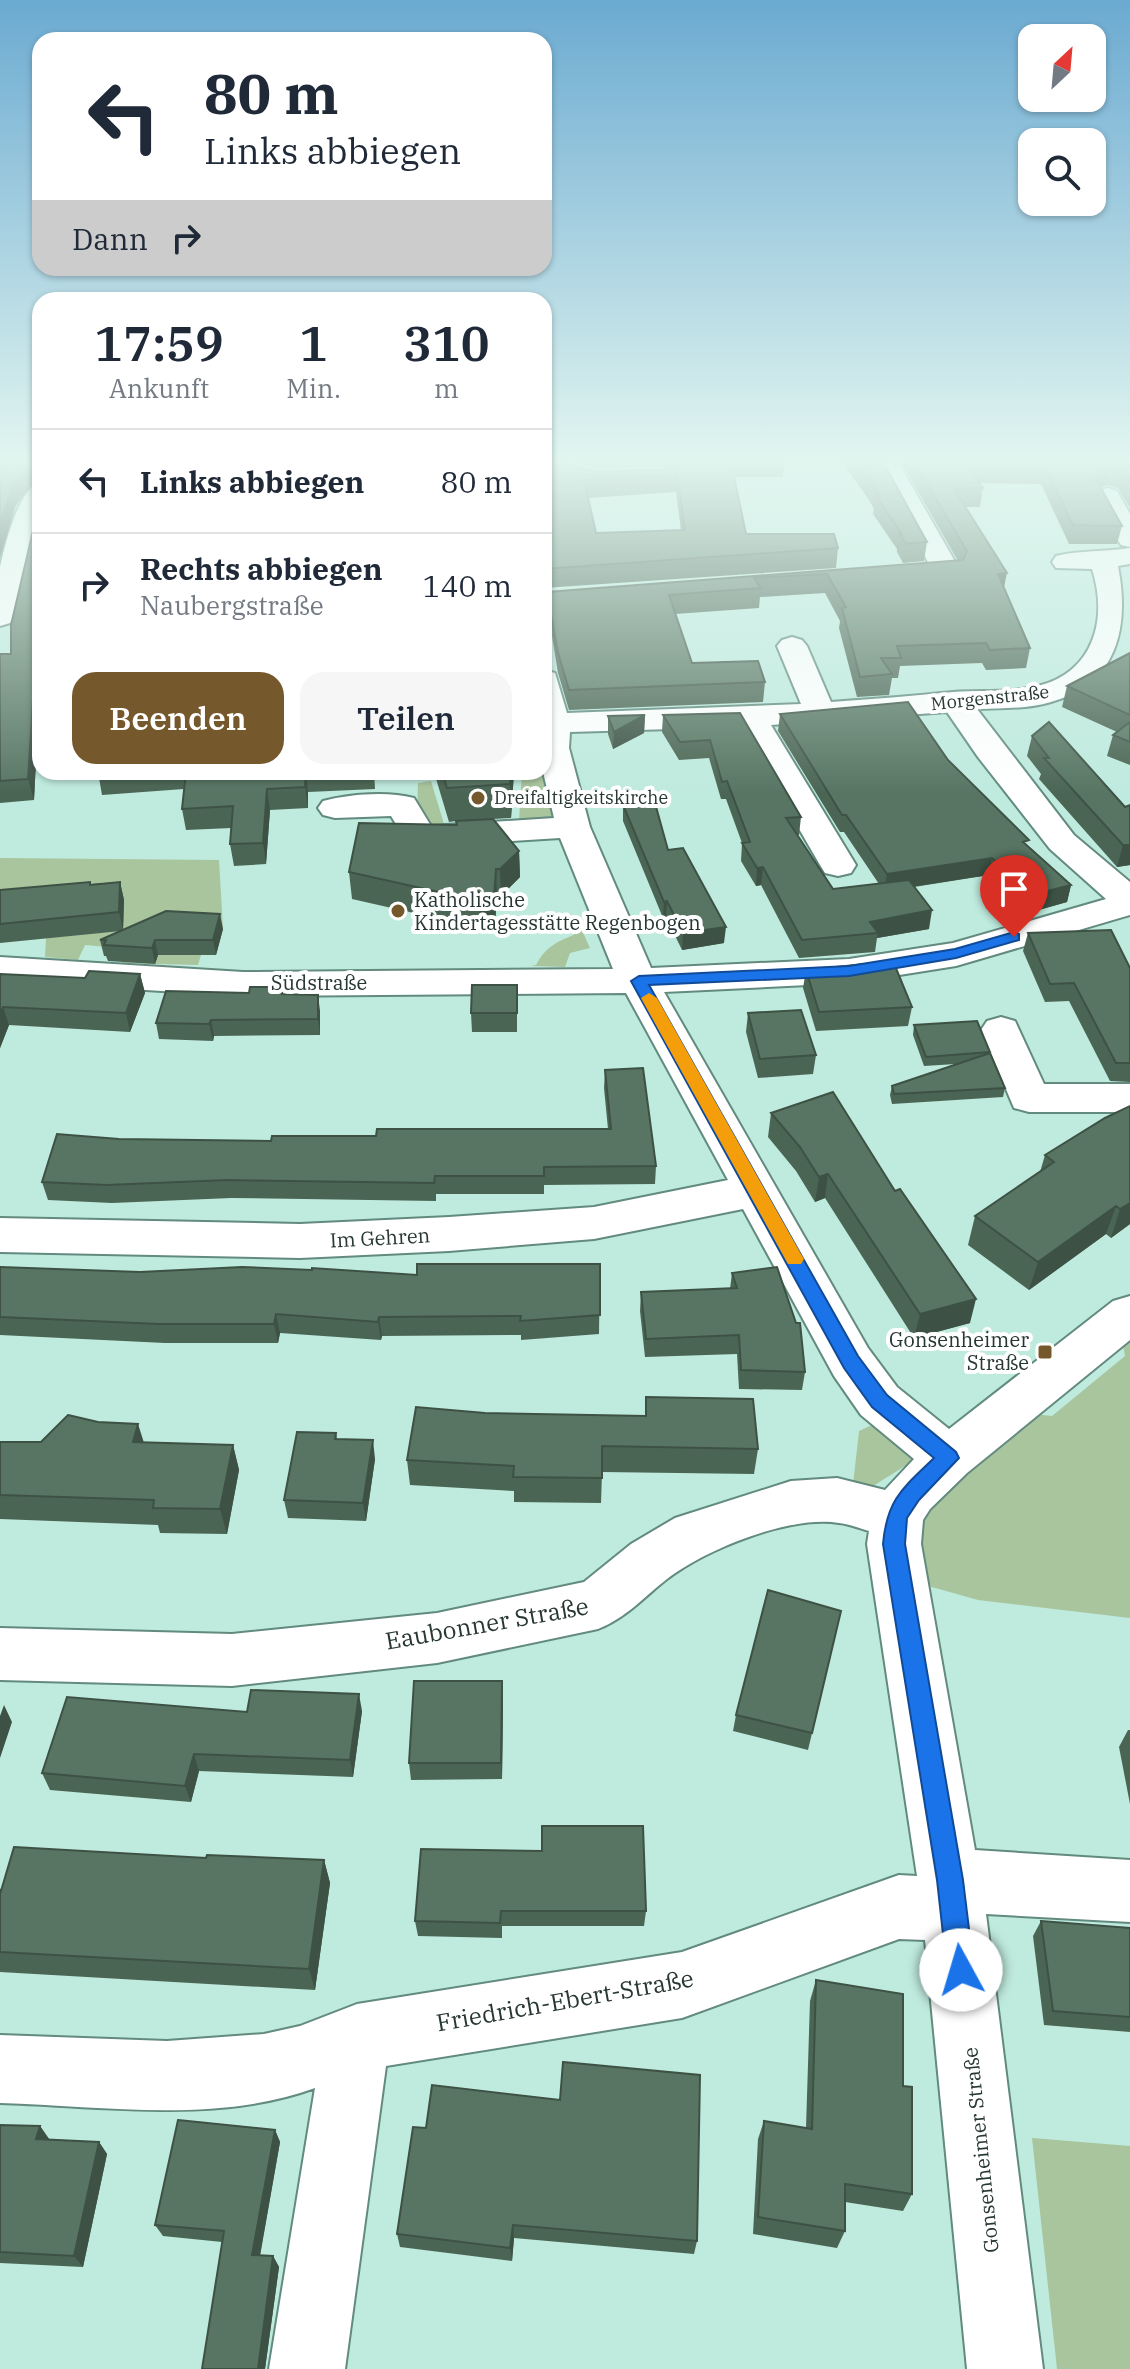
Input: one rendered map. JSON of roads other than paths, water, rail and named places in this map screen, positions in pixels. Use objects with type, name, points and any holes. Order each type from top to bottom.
[{"type":"street","points":[[871,575],[933,573]]},
{"type":"street","name":"Morgenstraße","points":[[554,723],[750,717],[1044,695],[1077,683],[1105,663],[1128,637],[1130,604],[1118,573]]},
{"type":"street","points":[[0,617],[4,582]]},
{"type":"street","points":[[792,646],[820,712]]},
{"type":"street","points":[[957,703],[989,750],[1062,842],[1130,903]]},
{"type":"street","points":[[552,714],[553,748],[573,827],[625,956],[868,1389],[949,1458]]},
{"type":"street","points":[[750,717],[838,865]]},
{"type":"street","points":[[335,808],[402,805],[420,837],[573,827]]},
{"type":"street","name":"Südstraße","points":[[0,969],[243,984],[639,981],[849,971],[956,954],[1130,903]]},
{"type":"street","points":[[1001,1030],[1029,1098],[1130,1098]]},
{"type":"street","name":"Im Gehren","points":[[0,1235],[300,1241],[449,1234],[594,1223],[757,1190]]},
{"type":"street","points":[[897,1516],[912,1493],[949,1458],[1130,1314]]},
{"type":"street","name":"Eaubonner Straße","points":[[0,1654],[232,1660],[437,1638],[598,1604],[650,1561],[694,1534],[791,1503],[837,1500],[897,1516]]},
{"type":"street","name":"Gonsenheimer Straße","points":[[897,1516],[894,1544],[952,1895],[1005,2369]]},
{"type":"street","name":"Friedrich-Ebert-Straße","points":[[0,2069],[209,2073],[265,2068],[294,2061],[357,2037],[682,1985],[899,1907],[952,1895],[1130,1891]]},
{"type":"street","points":[[307,2369],[357,2037]]},
{"type":"place","name":"Dreifaltigkeitskirche","points":[[478,798]]},
{"type":"place","name":"Katholische Kindertagesstätte Regenbogen","points":[[398,911]]},
{"type":"place","name":"Gonsenheimer Straße","points":[[1045,1352]]}]
